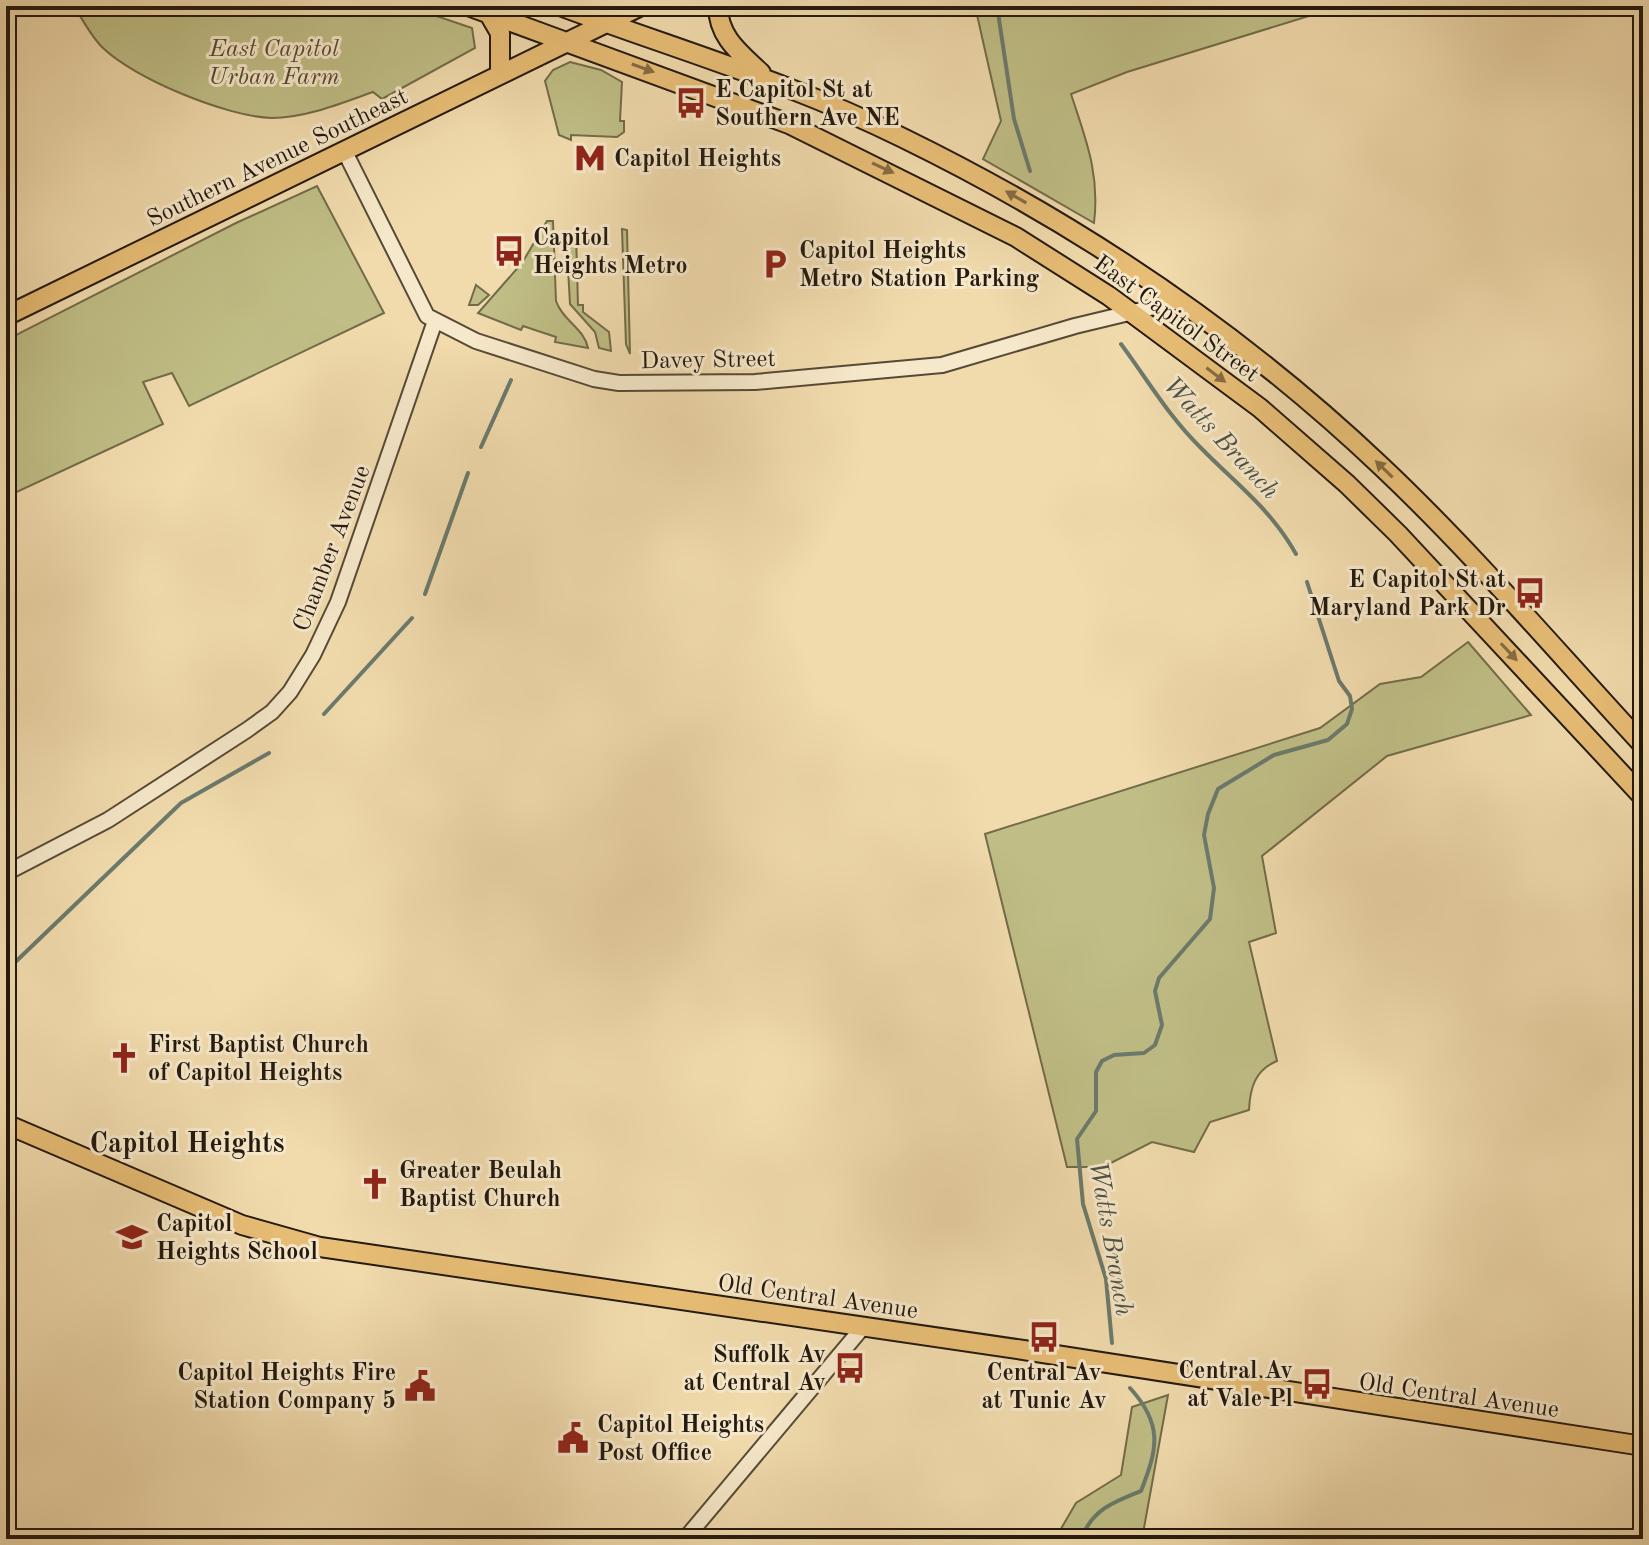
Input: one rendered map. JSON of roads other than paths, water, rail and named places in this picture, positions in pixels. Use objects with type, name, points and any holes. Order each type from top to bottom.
[{"type":"main road","name":"East Capitol Street","points":[[468,6],[732,100],[903,177],[1016,237],[1131,312],[1260,408],[1347,484],[1409,545],[1643,797]]},
{"type":"main road","name":"East Capitol Street","points":[[560,6],[769,80],[878,126],[983,179],[1116,258],[1245,351],[1380,465],[1643,745]]},
{"type":"main road","name":"Southern Avenue Southeast","points":[[6,316],[641,6]]},
{"type":"main road","points":[[718,6],[721,27],[732,46],[769,80]]},
{"type":"main road","points":[[489,14],[500,33],[500,74]]},
{"type":"main road","name":"Old Central Avenue","points":[[6,1124],[242,1225],[320,1247],[1643,1446]]},
{"type":"street","name":"Davey Street","points":[[344,150],[422,308],[435,321],[476,341],[594,379],[619,383],[755,382],[942,365],[1179,301]]},
{"type":"street","name":"Chamber Avenue","points":[[6,873],[121,812],[247,730],[272,712],[290,692],[313,655],[338,602],[435,321]]},
{"type":"street","points":[[685,1539],[863,1327]]},
{"type":"waterway","name":"Watts Branch","points":[[997,6],[1014,119],[1030,171]]},
{"type":"waterway","name":"Watts Branch","points":[[1121,344],[1179,424],[1264,510],[1296,554]]},
{"type":"waterway","points":[[481,447],[511,380]]},
{"type":"waterway","points":[[425,594],[468,473]]},
{"type":"waterway","name":"Watts Branch","points":[[1112,1343],[1106,1279],[1083,1204],[1077,1139],[1096,1111],[1096,1072],[1102,1061],[1114,1055],[1144,1053],[1155,1045],[1162,1025],[1155,991],[1159,978],[1210,919],[1214,888],[1204,835],[1218,789],[1274,755],[1328,740],[1347,724],[1352,709],[1350,696],[1339,681],[1307,582]]},
{"type":"waterway","points":[[324,714],[412,618]]},
{"type":"waterway","points":[[6,971],[181,803],[269,753]]},
{"type":"waterway","name":"Watts Branch","points":[[1081,1539],[1097,1514],[1141,1491],[1147,1476],[1154,1449],[1152,1425],[1141,1401],[1130,1388]]},
{"type":"place","name":"E Capitol St at Southern Ave NE","points":[[691,103]]},
{"type":"place","name":"Capitol Heights","points":[[590,158]]},
{"type":"place","name":"Capitol Heights Metro","points":[[509,251]]},
{"type":"place","name":"Capitol Heights Metro Station Parking","points":[[775,264]]},
{"type":"place","name":"E Capitol St at Maryland Park Dr","points":[[1530,593]]},
{"type":"place","name":"First Baptist Church of Capitol Heights","points":[[124,1058]]},
{"type":"place","name":"Greater Beulah Baptist Church","points":[[375,1184]]},
{"type":"place","name":"Capitol Heights School","points":[[132,1237]]},
{"type":"place","name":"Central Av at Tunic Av","points":[[1044,1337]]},
{"type":"place","name":"Suffolk Av at Central Av","points":[[850,1368]]},
{"type":"place","name":"Central Av at Vale Pl","points":[[1317,1384]]},
{"type":"place","name":"Capitol Heights Fire Station Company 5","points":[[420,1386]]},
{"type":"place","name":"Capitol Heights Post Office","points":[[573,1438]]},
{"type":"district","name":"Capitol Heights","points":[[187,1142]]},
{"type":"park label","name":"East Capitol Urban Farm","points":[[274,62]]}]
